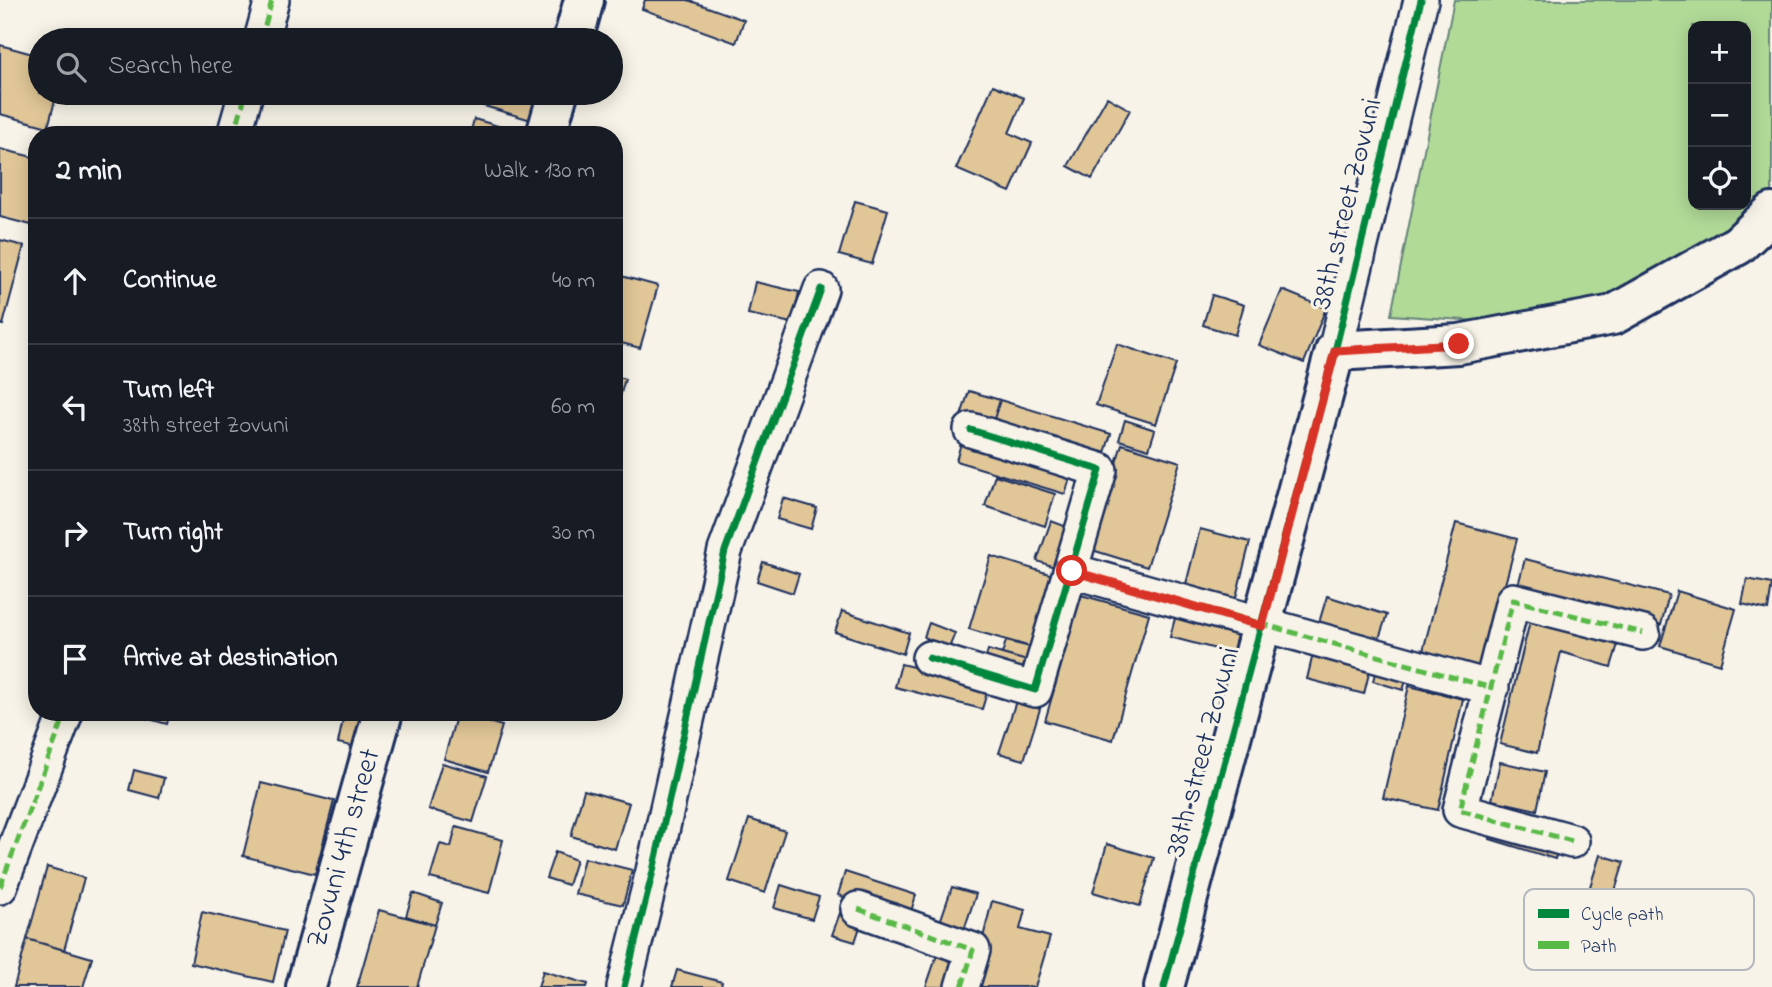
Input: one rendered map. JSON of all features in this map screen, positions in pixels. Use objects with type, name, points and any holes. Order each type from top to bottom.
[{"type":"street","points":[[264,28],[272,0]]},
{"type":"street","points":[[576,28],[584,0]]},
{"type":"street","name":"38th street Zovuni","points":[[1164,987],[1335,351],[1421,0]]},
{"type":"street","points":[[237,126],[243,105]]},
{"type":"street","points":[[549,126],[555,105]]},
{"type":"street","points":[[1335,351],[1459,344],[1613,315],[1738,245],[1772,213]]},
{"type":"street","points":[[624,987],[725,551],[821,289]]},
{"type":"street","points":[[929,658],[1035,690],[1100,470],[971,430]]},
{"type":"street","points":[[1072,571],[1492,688]]},
{"type":"street","points":[[1572,841],[1460,810],[1513,600],[1643,633]]},
{"type":"street","points":[[0,887],[63,721]]},
{"type":"street","name":"Zovuni 4th street","points":[[306,987],[380,721]]},
{"type":"street","points":[[858,909],[973,950],[962,987]]},
{"type":"green space","points":[[1454,0],[1772,0],[1772,191],[1746,215],[1699,252],[1637,284],[1577,310],[1493,322],[1391,315]]},
{"type":"building","points":[[645,0],[688,0],[744,20],[736,43],[642,9]]},
{"type":"building","points":[[0,45],[28,53],[28,105],[54,105],[48,126],[0,114]]},
{"type":"building","points":[[993,85],[1024,98],[1009,133],[1032,143],[1010,192],[956,169]]},
{"type":"building","points":[[1107,97],[1130,110],[1092,179],[1068,166]]},
{"type":"building","points":[[481,105],[535,105],[531,120]]},
{"type":"building","points":[[474,119],[498,126],[472,126]]},
{"type":"building","points":[[0,149],[28,156],[28,224],[0,217]]},
{"type":"building","points":[[855,201],[888,210],[872,264],[839,255]]},
{"type":"building","points":[[0,240],[24,246],[3,325],[0,324]]},
{"type":"building","points":[[623,276],[658,286],[640,348],[623,343]]},
{"type":"building","points":[[755,282],[799,292],[792,323],[748,314]]},
{"type":"building","points":[[1282,290],[1326,308],[1304,363],[1259,345]]},
{"type":"building","points":[[1212,295],[1244,305],[1235,335],[1203,325]]},
{"type":"building","points":[[1117,344],[1176,364],[1156,424],[1096,405]]},
{"type":"building","points":[[969,391],[1000,400],[992,425],[961,416]]},
{"type":"building","points":[[1000,400],[1111,434],[1103,459],[992,425]]},
{"type":"building","points":[[1125,420],[1155,430],[1149,449],[1119,440]]},
{"type":"building","points":[[963,436],[1073,469],[1065,494],[956,461]]},
{"type":"building","points":[[1122,444],[1180,462],[1147,567],[1089,549]]},
{"type":"building","points":[[995,475],[1055,494],[1045,526],[985,506]]},
{"type":"building","points":[[783,498],[817,508],[811,529],[777,519]]},
{"type":"building","points":[[1051,521],[1070,528],[1057,568],[1037,561]]},
{"type":"building","points":[[1456,523],[1517,539],[1483,667],[1423,651]]},
{"type":"building","points":[[1200,529],[1250,542],[1235,601],[1185,588]]},
{"type":"building","points":[[991,556],[1056,576],[1034,648],[969,629]]},
{"type":"building","points":[[1525,559],[1669,595],[1661,625],[1517,589]]},
{"type":"building","points":[[763,562],[799,574],[793,593],[757,581]]},
{"type":"building","points":[[1747,579],[1772,584],[1768,610],[1742,604]]},
{"type":"building","points":[[1677,591],[1736,609],[1720,664],[1660,646]]},
{"type":"building","points":[[1081,595],[1149,614],[1113,740],[1045,721]]},
{"type":"building","points":[[1327,596],[1387,615],[1377,644],[1318,626]]},
{"type":"building","points":[[842,611],[909,633],[903,654],[835,632]]},
{"type":"building","points":[[1177,611],[1242,628],[1235,654],[1170,637]]},
{"type":"building","points":[[1531,617],[1619,641],[1611,667],[1561,652],[1537,753],[1500,744]]},
{"type":"building","points":[[929,623],[955,633],[949,648],[924,637]]},
{"type":"building","points":[[1006,641],[1034,648],[1031,662],[1002,654]]},
{"type":"building","points":[[988,650],[1031,662],[1026,680],[983,668]]},
{"type":"building","points":[[1313,654],[1370,669],[1364,694],[1307,679]]},
{"type":"building","points":[[901,664],[989,686],[982,709],[895,687]]},
{"type":"building","points":[[1377,666],[1408,675],[1403,690],[1373,681]]},
{"type":"building","points":[[1409,686],[1463,699],[1438,810],[1383,798]]},
{"type":"building","points":[[1016,701],[1040,709],[1024,760],[999,753]]},
{"type":"building","points":[[343,721],[375,722],[369,750],[338,743]]},
{"type":"building","points":[[455,721],[485,721],[502,726],[488,772],[444,759]]},
{"type":"building","points":[[1500,762],[1545,772],[1537,810],[1492,800]]},
{"type":"building","points":[[442,763],[487,776],[473,822],[428,809]]},
{"type":"building","points":[[134,770],[164,778],[159,798],[129,790]]},
{"type":"building","points":[[261,783],[334,801],[315,874],[243,856]]},
{"type":"building","points":[[584,790],[629,803],[615,849],[571,836]]},
{"type":"building","points":[[749,819],[785,831],[765,893],[729,881]]},
{"type":"building","points":[[1495,823],[1560,843],[1555,859],[1490,839]]},
{"type":"building","points":[[456,827],[503,840],[489,893],[430,878],[440,844],[451,847]]},
{"type":"building","points":[[1107,844],[1154,858],[1140,906],[1093,892]]},
{"type":"building","points":[[555,852],[576,860],[568,885],[546,878]]},
{"type":"building","points":[[1600,855],[1624,862],[1616,889],[1589,889]]},
{"type":"building","points":[[584,858],[632,870],[623,905],[575,894]]},
{"type":"building","points":[[47,867],[84,878],[64,950],[27,939]]},
{"type":"building","points":[[845,872],[916,895],[909,918],[838,895]]},
{"type":"building","points":[[781,885],[819,897],[812,919],[774,908]]},
{"type":"building","points":[[952,887],[976,894],[964,930],[940,922]]},
{"type":"building","points":[[413,893],[442,903],[435,925],[406,916]]},
{"type":"building","points":[[992,901],[1025,910],[1020,929],[1050,937],[1035,987],[971,987]]},
{"type":"building","points":[[379,910],[435,925],[417,987],[357,987]]},
{"type":"building","points":[[202,912],[285,931],[273,982],[191,963]]},
{"type":"building","points":[[840,913],[862,921],[855,942],[832,935]]},
{"type":"building","points":[[27,939],[92,958],[83,987],[14,987]]},
{"type":"building","points":[[938,952],[963,960],[954,987],[926,987]]},
{"type":"building","points":[[677,970],[722,982],[721,987],[672,987]]},
{"type":"building","points":[[543,971],[588,984],[587,987],[538,987]]},
{"type":"marked path","points":[[264,28],[272,0]]},
{"type":"marked path","points":[[237,126],[243,105]]},
{"type":"marked path","points":[[1072,571],[1492,688]]},
{"type":"marked path","points":[[1572,841],[1460,810],[1513,600],[1643,633]]},
{"type":"marked path","points":[[0,887],[63,721]]},
{"type":"marked path","points":[[858,909],[973,950],[962,987]]},
{"type":"cycle path","points":[[1164,987],[1335,351],[1421,0]]},
{"type":"cycle path","points":[[624,987],[725,551],[821,289]]},
{"type":"cycle path","points":[[929,658],[1035,690],[1100,470],[971,430]]},
{"type":"route","points":[[1072,571],[1262,626],[1335,351],[1459,344]]}]
